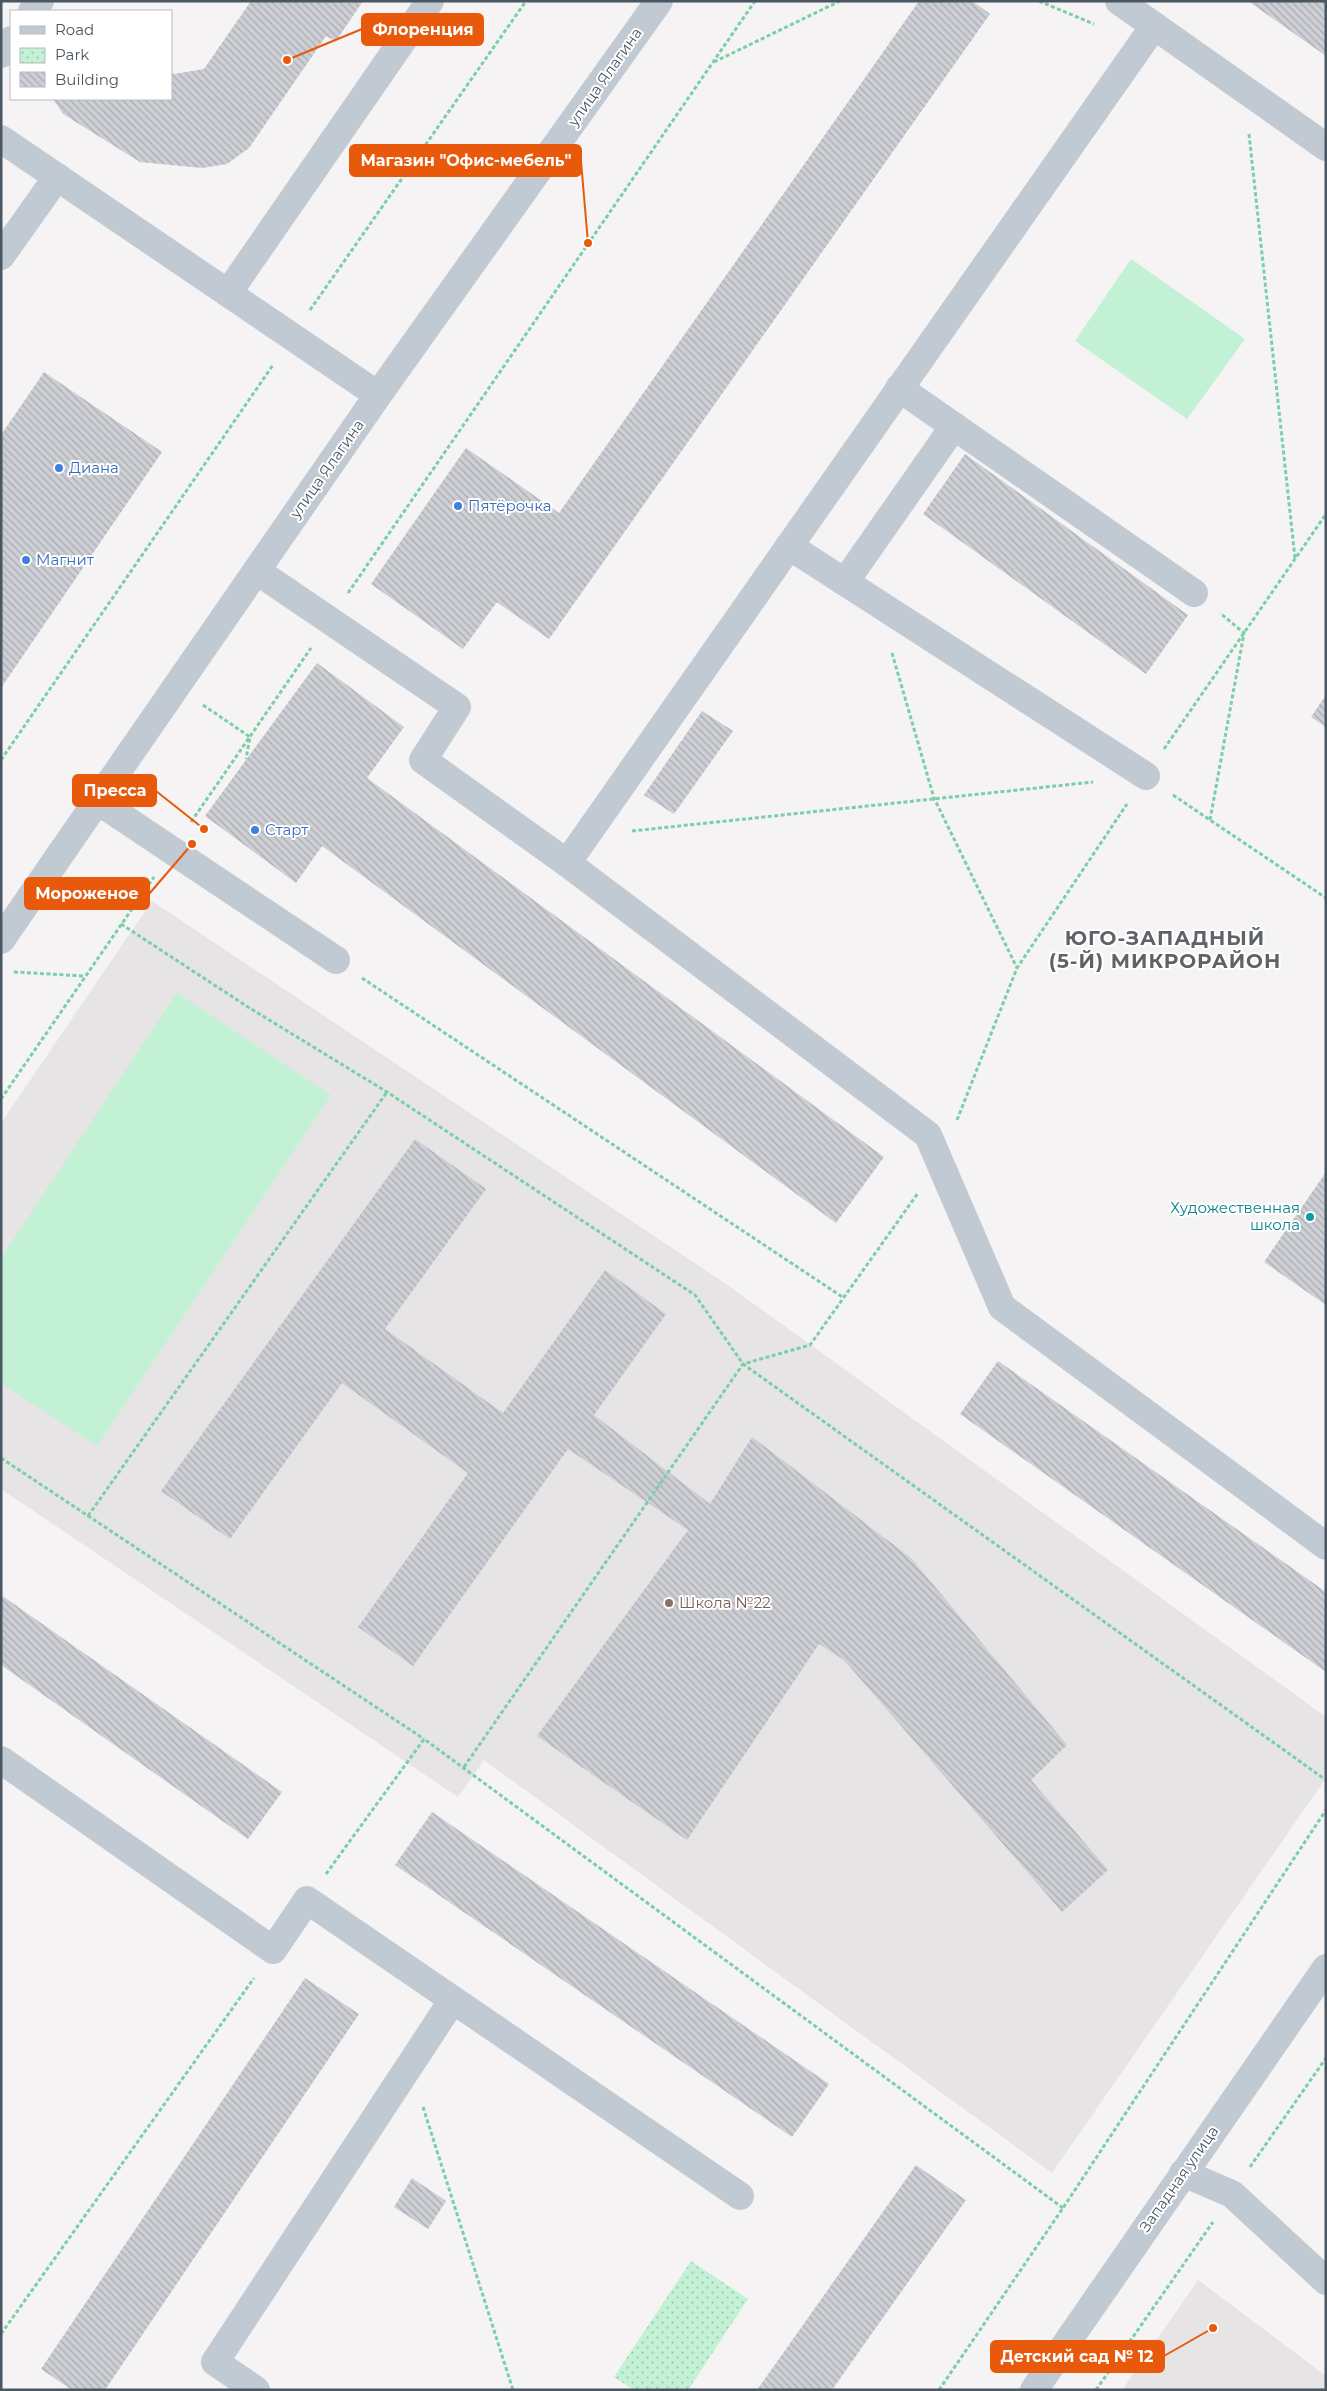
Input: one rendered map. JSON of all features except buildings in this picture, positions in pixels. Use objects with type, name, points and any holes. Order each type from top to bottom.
[{"type":"street","points":[[228,293],[430,1]]},
{"type":"street","name":"улица Ялагина","points":[[1,940],[378,395],[659,1]]},
{"type":"street","points":[[1119,1],[1326,147]]},
{"type":"street","points":[[567,863],[1154,26]]},
{"type":"street","points":[[1,54],[10,41]]},
{"type":"street","points":[[1,139],[293,335],[378,395]]},
{"type":"street","points":[[1,256],[57,178]]},
{"type":"street","points":[[899,388],[1194,593]]},
{"type":"street","points":[[845,582],[954,426]]},
{"type":"street","points":[[789,546],[1146,776]]},
{"type":"street","points":[[257,571],[457,707],[423,760],[567,863],[906,1116],[928,1135],[1002,1307],[1326,1546]]},
{"type":"street","points":[[98,801],[336,960]]},
{"type":"street","points":[[1,1760],[274,1950],[307,1900],[452,2001],[740,2196]]},
{"type":"street","name":"Западная улица","points":[[1034,2390],[1326,1968]]},
{"type":"street","points":[[256,2390],[215,2362],[452,2001]]},
{"type":"street","points":[[1183,2173],[1232,2194],[1326,2281]]},
{"type":"path","points":[[1,760],[293,335],[526,1]]},
{"type":"path","points":[[1,1099],[755,1]]},
{"type":"path","points":[[713,62],[840,1]]},
{"type":"path","points":[[1244,90],[1296,558]]},
{"type":"path","points":[[464,1767],[742,1364],[810,1345],[940,1162],[1017,968],[1326,514]]},
{"type":"path","points":[[877,602],[934,798],[1017,968]]},
{"type":"path","points":[[1210,820],[1244,633]]},
{"type":"path","points":[[176,687],[250,737]]},
{"type":"path","points":[[246,759],[250,737]]},
{"type":"path","points":[[586,835],[1146,776],[1326,898]]},
{"type":"path","points":[[121,924],[248,1007],[387,1092],[695,1295],[742,1364],[1326,1780]]},
{"type":"path","points":[[336,960],[844,1298]]},
{"type":"path","points":[[11,971],[86,976]]},
{"type":"path","points":[[88,1516],[387,1092]]},
{"type":"path","points":[[1,1458],[464,1767],[1064,2208]]},
{"type":"path","points":[[307,1900],[424,1739]]},
{"type":"path","points":[[939,2390],[1064,2208],[1326,1810]]},
{"type":"path","points":[[1,2334],[274,1950]]},
{"type":"path","points":[[1096,2390],[1326,2058]]},
{"type":"path","points":[[410,2066],[513,2390]]},
{"type":"shaded area","name":"Школа №22","points":[[152,901],[729,1286],[1326,1717],[1326,1778],[1052,2173],[484,1760],[458,1797],[1,1489],[1,1123]]},
{"type":"shaded area","points":[[1198,2280],[1326,2376],[1326,2390],[1122,2390]]},
{"type":"green space","points":[[1131,259],[1245,339],[1187,419],[1075,341]]},
{"type":"green space","points":[[177,993],[331,1095],[97,1446],[1,1383],[1,1258]]},
{"type":"green space","points":[[691,2261],[748,2299],[688,2390],[634,2390],[614,2377]]},
{"type":"place","name":"Флоренция","points":[[287,60]]},
{"type":"place","name":"Магазин \"Офис-мебель\"","points":[[588,243]]},
{"type":"place","name":"Диана","points":[[59,468]]},
{"type":"place","name":"Пятёрочка","points":[[458,506]]},
{"type":"place","name":"Магнит","points":[[26,560]]},
{"type":"place","name":"Пресса","points":[[204,829]]},
{"type":"place","name":"Старт","points":[[255,830]]},
{"type":"place","name":"Мороженое","points":[[192,844]]},
{"type":"place","name":"Художественная школа","points":[[1310,1217]]},
{"type":"place","name":"Школа №22","points":[[669,1603]]},
{"type":"place","name":"Детский сад № 12","points":[[1213,2328]]},
{"type":"district","name":"ЮГО-ЗАПАДНЫЙ (5-Й) МИКРОРАЙОН","points":[[1165,950]]}]
